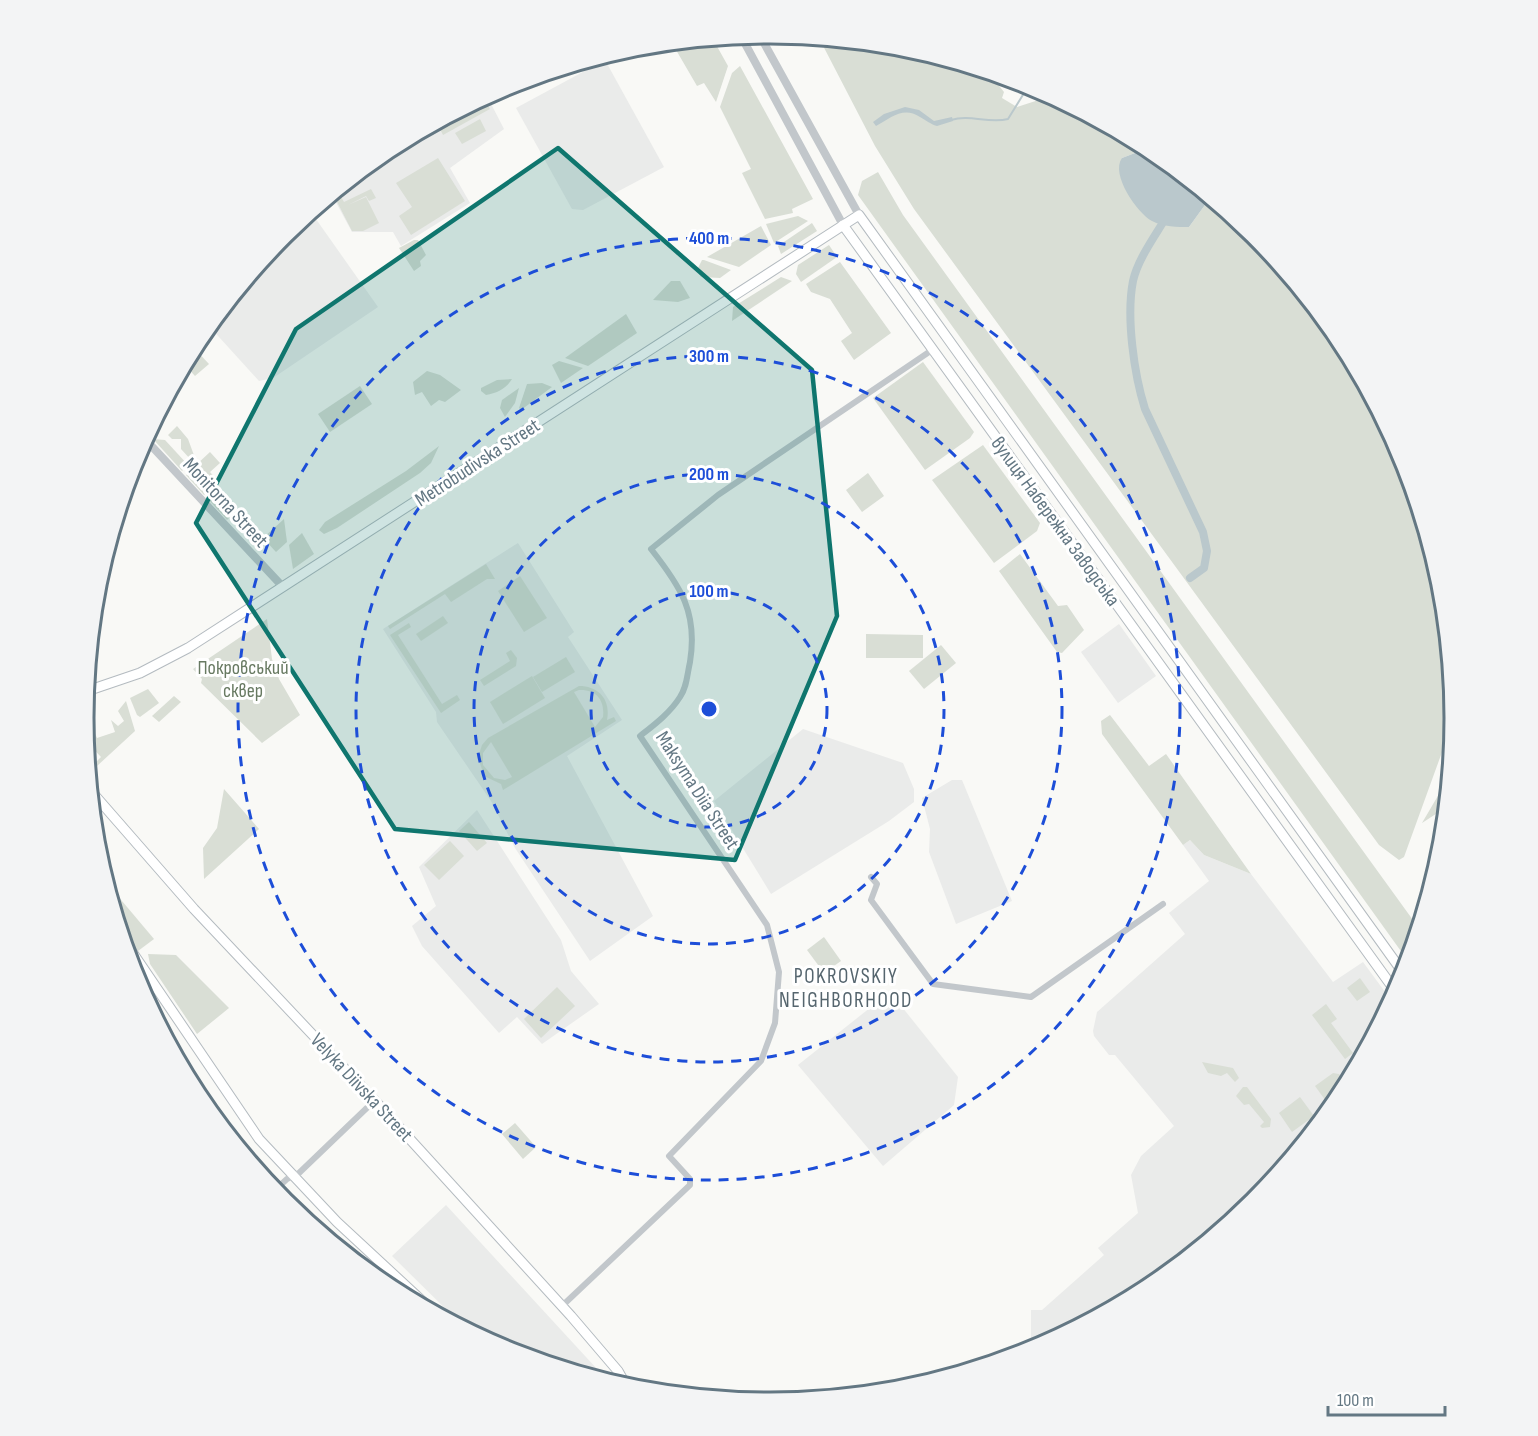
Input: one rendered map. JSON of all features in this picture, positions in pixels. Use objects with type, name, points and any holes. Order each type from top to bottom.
[{"type":"main road","name":"Metrobudivska Street","points":[[95,688],[140,673],[176,655],[859,215]]},
{"type":"main road","name":"вулиця Набережна Заводська","points":[[859,215],[1397,964]]},
{"type":"main road","name":"вулиця Набережна Заводська","points":[[843,225],[1389,982]]},
{"type":"main road","points":[[1178,691],[1193,681]]},
{"type":"main road","name":"Velyka Diivska Street","points":[[100,801],[194,909],[377,1103],[562,1306],[623,1377]]},
{"type":"main road","points":[[143,968],[259,1139],[293,1178],[408,1287]]},
{"type":"street","name":"вулиця Набережна Заводська","points":[[765,44],[859,215]]},
{"type":"street","name":"вулиця Набережна Заводська","points":[[746,45],[843,225]]},
{"type":"street","name":"Maksyma Diia Street","points":[[562,1306],[690,1185],[690,1179],[669,1156],[761,1061],[775,1023],[779,972],[767,925],[640,736],[661,718],[684,689],[693,641],[693,622],[678,588],[651,549],[718,495],[932,350]]},
{"type":"street","name":"Monitorna Street","points":[[152,447],[283,587]]},
{"type":"street","points":[[871,877],[876,884],[871,900],[933,984],[1031,997],[1163,904]]},
{"type":"street","points":[[282,1184],[287,1179],[293,1178],[372,1103],[377,1103]]},
{"type":"highlighted area","points":[[558,148],[812,370],[837,616],[735,860],[395,829],[196,523],[296,329]]},
{"type":"shaded area","points":[[607,63],[664,167],[583,210],[572,209],[516,108],[594,66]]},
{"type":"shaded area","points":[[491,104],[504,129],[450,168],[470,203],[401,246],[393,232],[352,232],[336,202],[394,157],[432,134]]},
{"type":"shaded area","points":[[905,107],[919,110],[934,121],[952,117],[953,121],[937,126],[914,114],[903,113],[876,126],[873,122],[884,114]]},
{"type":"shaded area","points":[[1136,152],[1206,204],[1189,227],[1156,223],[1139,210],[1122,183],[1119,165],[1122,158]]},
{"type":"shaded area","points":[[316,219],[378,307],[273,378],[259,381],[215,333],[262,273]]},
{"type":"shaded area","points":[[518,543],[574,632],[568,637],[622,720],[567,756],[653,916],[590,961],[515,848],[491,801],[437,722],[436,712],[383,629]]},
{"type":"shaded area","points":[[1119,624],[1156,676],[1118,703],[1081,652]]},
{"type":"shaded area","points":[[803,729],[903,763],[914,789],[914,802],[889,821],[771,894],[714,801]]},
{"type":"shaded area","points":[[952,780],[962,780],[1012,901],[956,924],[929,852],[930,829],[922,798]]},
{"type":"shaded area","points":[[477,810],[561,940],[571,971],[599,1004],[542,1044],[517,1017],[499,1033],[422,946],[412,926],[436,906],[419,867]]},
{"type":"shaded area","points":[[1190,840],[1204,855],[1251,874],[1333,982],[1363,962],[1385,992],[1353,1055],[1330,1093],[1276,1163],[1246,1195],[1180,1253],[1144,1279],[1067,1323],[1031,1339],[1031,1310],[1042,1310],[1104,1255],[1098,1248],[1138,1213],[1131,1175],[1141,1156],[1174,1126],[1115,1055],[1109,1055],[1094,1036],[1093,1031],[1097,1012],[1185,934],[1169,913],[1209,881],[1183,845]]},
{"type":"shaded area","points":[[890,992],[958,1077],[954,1105],[883,1166],[798,1065]]},
{"type":"shaded area","points":[[446,1205],[599,1371],[552,1357],[511,1341],[447,1310],[392,1256]]},
{"type":"green space","points":[[717,46],[728,66],[716,102],[704,83],[697,86],[676,50]]},
{"type":"green space","points":[[823,46],[901,56],[986,79],[997,83],[1004,92],[1002,98],[1017,107],[1038,100],[1106,134],[1136,152],[1122,158],[1189,227],[1206,204],[1246,241],[1304,307],[1330,343],[1374,420],[1408,501],[1431,586],[1442,674],[1443,751],[1404,857],[1399,860],[1379,845],[914,209],[875,146]]},
{"type":"green space","points":[[740,66],[813,199],[792,209],[793,213],[765,219],[742,173],[751,169],[720,107],[732,73]]},
{"type":"green space","points":[[488,105],[490,109],[443,135],[440,130]]},
{"type":"green space","points":[[480,119],[486,131],[462,144],[455,133]]},
{"type":"green space","points":[[438,158],[465,201],[411,235],[399,216],[412,207],[396,183]]},
{"type":"green space","points":[[878,172],[903,215],[1413,920],[1401,952],[858,195],[862,181]]},
{"type":"green space","points":[[371,189],[376,198],[369,201],[366,196],[348,205],[366,197],[379,223],[363,231],[352,231],[336,201],[341,197],[344,202]]},
{"type":"green space","points":[[798,216],[808,221],[774,243],[766,224]]},
{"type":"green space","points":[[812,223],[817,231],[781,254],[778,246]]},
{"type":"green space","points":[[761,226],[771,245],[739,267],[707,257]]},
{"type":"green space","points":[[418,240],[426,255],[420,261],[421,266],[414,271],[399,248]]},
{"type":"green space","points":[[829,245],[837,257],[801,282],[796,274],[798,265]]},
{"type":"green space","points":[[702,260],[731,270],[720,278],[701,277],[697,270]]},
{"type":"green space","points":[[840,262],[891,333],[854,360],[841,341],[852,333],[830,299],[811,292],[806,284]]},
{"type":"green space","points":[[781,277],[792,281],[732,321],[733,307]]},
{"type":"green space","points":[[671,281],[680,281],[690,298],[678,302],[653,300]]},
{"type":"green space","points":[[626,314],[637,333],[588,366],[565,358]]},
{"type":"green space","points":[[201,355],[209,364],[195,376],[191,371]]},
{"type":"green space","points":[[559,361],[583,368],[561,383],[552,365]]},
{"type":"green space","points":[[923,362],[974,432],[970,438],[925,470],[873,398]]},
{"type":"green space","points":[[427,371],[440,375],[461,390],[445,402],[439,400],[431,406],[422,392],[415,395],[413,382]]},
{"type":"green space","points":[[512,379],[497,392],[486,395],[481,391],[481,388],[497,380]]},
{"type":"green space","points":[[542,383],[552,387],[521,410],[519,408],[527,384]]},
{"type":"green space","points":[[360,386],[372,404],[330,432],[318,414]]},
{"type":"green space","points":[[519,388],[515,403],[505,417],[500,408],[502,400]]},
{"type":"green space","points":[[177,426],[188,439],[195,458],[192,461],[181,449],[181,439],[172,439],[168,435]]},
{"type":"green space","points":[[155,439],[165,440],[188,465],[182,471]]},
{"type":"green space","points":[[983,445],[1040,523],[1037,531],[994,563],[932,480]]},
{"type":"green space","points":[[439,446],[431,463],[420,473],[337,528],[324,534],[319,530],[325,522],[406,471]]},
{"type":"green space","points":[[210,452],[220,463],[210,472],[218,481],[215,485],[196,465]]},
{"type":"green space","points":[[192,470],[210,490],[204,495],[186,475]]},
{"type":"green space","points":[[868,473],[884,496],[862,512],[846,490]]},
{"type":"green space","points":[[213,492],[233,514],[227,520],[207,498]]},
{"type":"green space","points":[[284,519],[287,542],[276,552],[263,538]]},
{"type":"green space","points":[[302,533],[314,554],[293,569],[289,545]]},
{"type":"green space","points":[[1020,554],[1058,606],[1067,605],[1084,630],[1062,653],[1057,652],[999,571]]},
{"type":"green space","points":[[486,564],[495,579],[487,579],[451,602],[445,594],[390,629],[388,626]]},
{"type":"green space","points":[[520,576],[547,618],[524,632],[498,591]]},
{"type":"green space","points":[[443,616],[448,623],[421,641],[416,634]]},
{"type":"green space","name":"Покровський сквер","points":[[267,619],[272,659],[279,679],[300,715],[262,743],[201,683],[202,679],[193,669]]},
{"type":"green space","points":[[409,623],[411,627],[398,635],[442,704],[457,695],[460,700],[441,713],[390,635]]},
{"type":"green space","points":[[866,634],[923,635],[923,658],[866,658]]},
{"type":"green space","points":[[941,645],[956,663],[924,689],[909,671]]},
{"type":"green space","points":[[511,650],[517,658],[516,666],[484,686],[480,680],[510,661],[506,653]]},
{"type":"green space","points":[[566,657],[575,672],[542,692],[533,677]]},
{"type":"green space","points":[[532,676],[545,698],[503,724],[490,702]]},
{"type":"green space","points":[[579,686],[598,691],[607,706],[607,720],[614,717],[616,721],[503,790],[501,784],[484,776],[478,757],[482,745],[488,738]],"holes":[[[590,691],[601,701],[603,717],[595,727],[574,692]],[[491,742],[512,777],[505,780],[494,778],[483,765],[483,753]]]},
{"type":"green space","points":[[148,689],[159,703],[140,717],[130,698]]},
{"type":"green space","points":[[174,696],[181,702],[159,722],[152,716]]},
{"type":"green space","points":[[126,701],[135,731],[97,766],[96,762],[101,757],[96,751],[95,733],[97,738],[115,732],[111,720],[118,726],[124,721],[118,711]]},
{"type":"green space","points":[[1110,715],[1149,766],[1166,754],[1251,874],[1204,855],[1190,840],[1183,845],[1102,734],[1101,721]]},
{"type":"green space","points":[[224,789],[259,829],[204,879],[203,848],[217,828]]},
{"type":"green space","points":[[1439,794],[1437,813],[1422,823]]},
{"type":"green space","points":[[469,822],[487,843],[477,851],[459,831]]},
{"type":"green space","points":[[450,841],[464,856],[439,880],[424,865]]},
{"type":"green space","points":[[118,896],[154,939],[138,951],[130,935]]},
{"type":"green space","points":[[824,937],[841,961],[824,973],[807,950]]},
{"type":"green space","points":[[148,954],[176,955],[229,1008],[197,1034],[150,964]]},
{"type":"green space","points":[[1360,978],[1370,992],[1357,1001],[1347,988]]},
{"type":"green space","points":[[557,987],[575,1006],[541,1038],[524,1019]]},
{"type":"green space","points":[[1326,1004],[1337,1019],[1331,1023],[1353,1053],[1345,1059],[1312,1015]]},
{"type":"green space","points":[[1202,1062],[1233,1068],[1239,1078],[1235,1082],[1227,1073],[1221,1076],[1208,1073]]},
{"type":"green space","points":[[1333,1073],[1340,1076],[1325,1100],[1315,1086]]},
{"type":"green space","points":[[1243,1087],[1247,1087],[1271,1119],[1270,1127],[1262,1128],[1260,1126],[1264,1122],[1249,1104],[1244,1105],[1236,1096]]},
{"type":"green space","points":[[1300,1097],[1314,1116],[1292,1132],[1279,1113]]},
{"type":"green space","points":[[515,1123],[536,1147],[523,1159],[502,1134]]},
{"type":"waterway","points":[[951,120],[958,118],[1008,119],[1024,94]]},
{"type":"waterway","points":[[1162,224],[1145,251],[1135,274],[1131,295],[1131,328],[1135,363],[1145,409],[1203,532],[1207,551],[1204,568],[1190,578]]},
{"type":"district","name":"POKROVSKIY NEIGHBORHOOD","points":[[846,988]]}]
